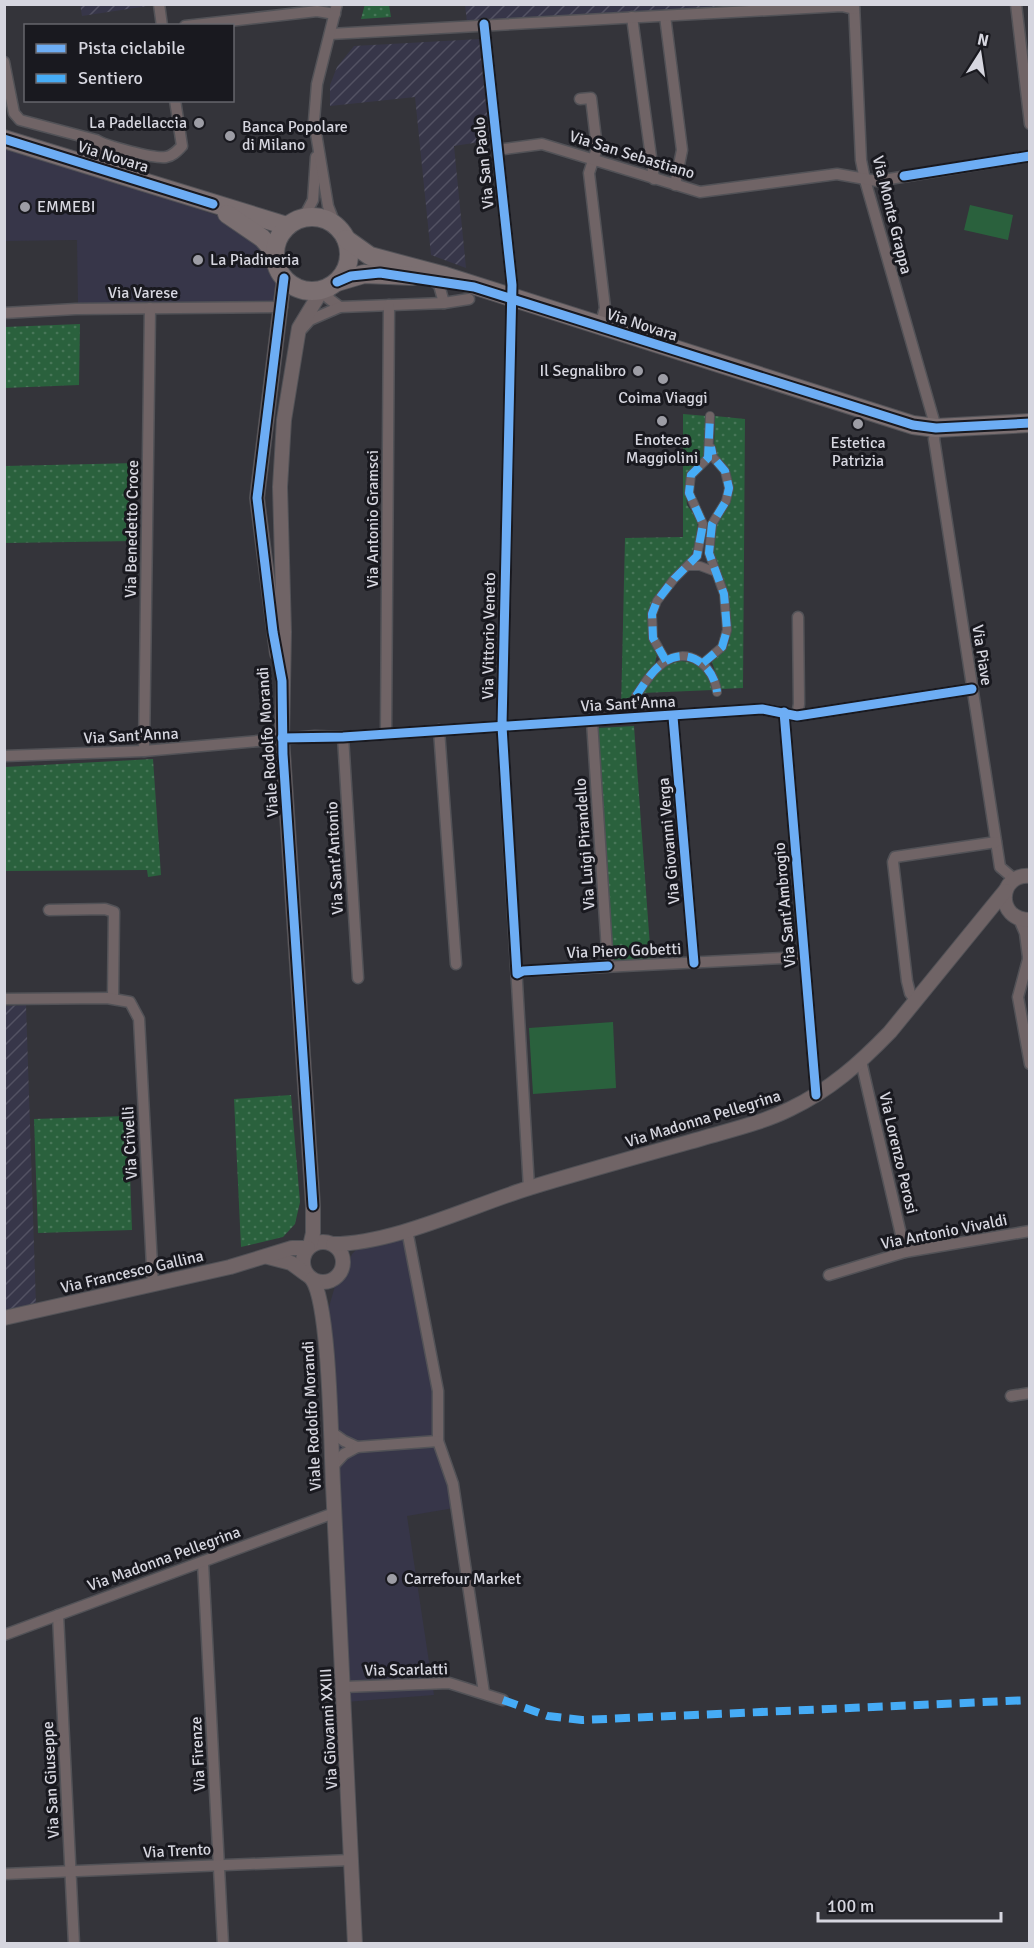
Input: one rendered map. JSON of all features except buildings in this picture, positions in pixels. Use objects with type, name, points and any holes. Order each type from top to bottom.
[{"type":"main road","name":"Via Novara","points":[[4,139],[287,226]]},
{"type":"main road","name":"Via Novara","points":[[213,204],[262,238],[275,252]]},
{"type":"main road","points":[[315,217],[340,232],[349,262],[330,286],[301,290],[278,271],[276,242],[287,226],[304,218],[315,217]]},
{"type":"main road","name":"Via Novara","points":[[340,232],[370,256],[445,276],[471,293]]},
{"type":"main road","name":"Via Novara","points":[[330,286],[351,276],[380,273],[432,280],[471,293],[512,298],[913,425],[936,428],[1029,423]]},
{"type":"street","points":[[159,4],[162,24]]},
{"type":"street","points":[[1016,4],[1029,124]]},
{"type":"street","points":[[330,34],[632,16],[854,7]]},
{"type":"street","name":"Via Monte Grappa","points":[[854,7],[861,160],[936,428]]},
{"type":"street","points":[[203,24],[336,9],[315,103],[315,186],[309,212],[304,218]]},
{"type":"street","points":[[632,16],[654,179]]},
{"type":"street","points":[[665,16],[682,150],[675,185]]},
{"type":"street","name":"Via San Paolo","points":[[484,24],[512,298]]},
{"type":"street","points":[[4,62],[14,113],[20,120],[96,140],[105,146]]},
{"type":"street","points":[[580,99],[591,98],[597,148],[589,173],[605,308],[600,327]]},
{"type":"street","points":[[93,166],[96,154],[105,146],[113,145],[157,157],[168,157],[182,146],[175,102]]},
{"type":"street","points":[[316,139],[328,206],[340,232]]},
{"type":"street","name":"Via San Sebastiano","points":[[497,150],[542,144],[700,192],[837,174],[865,180],[892,179],[1029,156]]},
{"type":"street","name":"Viale Rodolfo Morandi","points":[[282,681],[273,632],[257,498],[284,278]]},
{"type":"street","points":[[432,280],[439,285],[444,303]]},
{"type":"street","points":[[330,286],[328,298],[340,307]]},
{"type":"street","name":"Viale Rodolfo Morandi","points":[[309,1247],[313,1233],[313,1206],[282,738],[284,632],[280,487],[284,420],[297,339],[306,313],[330,286]]},
{"type":"street","points":[[297,339],[310,320],[340,307],[444,303],[471,293]]},
{"type":"street","name":"Via Vittorio Veneto","points":[[512,298],[502,726],[529,1188]]},
{"type":"street","name":"Via Antonio Gramsci","points":[[386,734],[389,305]]},
{"type":"street","name":"Via Varese","points":[[4,313],[150,308],[282,307]]},
{"type":"street","name":"Via Benedetto Croce","points":[[144,751],[150,308]]},
{"type":"street","points":[[703,663],[726,641],[724,594],[709,553],[712,524],[726,501],[729,488],[724,471],[713,457],[710,444],[710,416]]},
{"type":"street","name":"Via Piave","points":[[936,428],[934,439],[1000,867],[1021,879]]},
{"type":"street","points":[[666,661],[653,638],[652,614],[663,594],[697,556],[703,524],[689,493],[692,475],[695,469],[705,464],[710,444]]},
{"type":"street","points":[[689,566],[700,566],[716,572]]},
{"type":"street","points":[[797,716],[799,704],[798,617]]},
{"type":"street","points":[[636,696],[649,676],[666,661],[682,657],[703,663],[714,676],[717,692]]},
{"type":"street","name":"Via Sant'Anna","points":[[4,756],[144,751],[282,738],[343,737],[673,717],[762,709],[797,716],[972,689]]},
{"type":"street","name":"Via Sant'Ambrogio","points":[[784,712],[816,1095]]},
{"type":"street","name":"Via Giovanni Verga","points":[[673,717],[694,963]]},
{"type":"street","name":"Via Luigi Pirandello","points":[[592,721],[608,966]]},
{"type":"street","points":[[439,730],[456,964]]},
{"type":"street","name":"Via Sant'Antonio","points":[[343,737],[358,978]]},
{"type":"street","points":[[916,1001],[910,993],[907,981],[895,857],[996,842]]},
{"type":"street","points":[[1021,879],[1006,907],[1020,918],[1029,955],[1018,997],[1029,1064]]},
{"type":"street","name":"Via Madonna Pellegrina","points":[[330,1243],[369,1239],[407,1230],[529,1188],[749,1125],[789,1110],[835,1084],[861,1061],[890,1032],[979,925],[1021,879]]},
{"type":"street","points":[[4,999],[113,998],[114,912],[105,909],[49,910]]},
{"type":"street","points":[[979,925],[993,918],[1020,918]]},
{"type":"street","name":"Via Piero Gobetti","points":[[517,974],[523,971],[804,957]]},
{"type":"street","name":"Via Crivelli","points":[[113,998],[130,1002],[139,1019],[153,1285]]},
{"type":"street","name":"Via Lorenzo Perosi","points":[[861,1061],[905,1252]]},
{"type":"street","name":"Viale Rodolfo Morandi","points":[[313,1206],[330,1243]]},
{"type":"street","points":[[407,1230],[438,1391],[438,1441],[453,1484],[484,1693]]},
{"type":"street","name":"Via Antonio Vivaldi","points":[[829,1275],[905,1252],[1029,1231]]},
{"type":"street","name":"Via Madonna Pellegrina","points":[[344,1263],[351,1249],[369,1239]]},
{"type":"street","points":[[266,1257],[291,1263],[309,1276],[323,1283],[336,1279],[344,1263],[343,1255],[330,1243],[309,1247],[303,1263],[309,1276]]},
{"type":"street","name":"Via Francesco Gallina","points":[[4,1318],[153,1285],[266,1257],[292,1248],[309,1247]]},
{"type":"street","name":"Viale Rodolfo Morandi","points":[[309,1276],[317,1287],[323,1317],[334,1513]]},
{"type":"street","name":"Viale Rodolfo Morandi","points":[[323,1317],[328,1294],[336,1279]]},
{"type":"street","points":[[1011,1396],[1029,1393]]},
{"type":"street","points":[[330,1431],[344,1442],[357,1447]]},
{"type":"street","points":[[332,1467],[344,1454],[357,1447],[438,1441]]},
{"type":"street","name":"Via Madonna Pellegrina","points":[[4,1635],[334,1513]]},
{"type":"street","name":"Via Giovanni XXIII","points":[[334,1513],[355,1944]]},
{"type":"street","name":"Via Firenze","points":[[203,1563],[223,1944]]},
{"type":"street","name":"Via San Giuseppe","points":[[58,1615],[74,1944]]},
{"type":"street","name":"Via Scarlatti","points":[[343,1687],[431,1682],[464,1686],[504,1700]]},
{"type":"street","name":"Via Trento","points":[[4,1874],[351,1860]]},
{"type":"shaded area","points":[[80,4],[154,5],[82,16]]},
{"type":"shaded area","points":[[716,4],[717,10],[467,22],[465,5]]},
{"type":"shaded area","points":[[480,39],[493,140],[454,146],[466,268],[431,255],[415,97],[330,106],[330,85],[337,67],[354,46]]},
{"type":"shaded area","points":[[4,142],[230,220],[271,259],[281,279],[279,303],[78,306],[77,240],[5,241]]},
{"type":"shaded area","points":[[26,1005],[36,1306],[4,1313],[4,1006]]},
{"type":"shaded area","points":[[405,1233],[454,1508],[407,1516],[434,1695],[346,1702],[326,1317],[335,1286],[345,1273],[352,1254],[358,1248]]},
{"type":"green space","points":[[365,4],[389,5],[391,17],[361,19]]},
{"type":"green space","points":[[970,205],[1013,215],[1008,240],[964,230]]},
{"type":"green space","points":[[80,324],[79,385],[5,388],[5,327]]},
{"type":"green space","points":[[683,414],[707,416],[704,456],[690,473],[686,495],[687,505],[698,520],[695,547],[649,616],[648,637],[657,653],[655,664],[635,695],[628,698],[621,709],[625,538],[683,537]]},
{"type":"green space","points":[[715,416],[745,419],[743,688],[721,689],[712,662],[728,645],[730,638],[727,593],[713,558],[712,548],[715,527],[728,506],[731,495],[714,450]]},
{"type":"green space","points":[[137,463],[134,541],[5,543],[5,466]]},
{"type":"green space","points":[[681,661],[699,666],[713,690],[642,693],[658,672]]},
{"type":"green space","points":[[634,726],[651,960],[610,962],[597,728]]},
{"type":"green space","points":[[153,759],[161,875],[148,877],[147,870],[5,871],[5,767]]},
{"type":"green space","points":[[613,1022],[616,1088],[533,1094],[529,1028]]},
{"type":"green space","points":[[291,1095],[300,1202],[295,1224],[283,1237],[241,1247],[234,1099]]},
{"type":"green space","points":[[128,1116],[132,1230],[38,1233],[34,1119]]},
{"type":"marked path","points":[[666,661],[653,638],[652,614],[657,601],[674,579],[697,556],[703,524],[689,493],[691,475],[708,458],[710,416]]},
{"type":"marked path","points":[[703,663],[722,647],[727,630],[724,594],[709,553],[712,524],[726,501],[729,488],[725,471],[713,457],[711,447]]},
{"type":"marked path","points":[[636,696],[648,678],[663,663],[681,656],[690,657],[705,666],[715,682],[717,692]]},
{"type":"marked path","points":[[503,1700],[548,1716],[582,1720],[1030,1700]]},
{"type":"cycle path","points":[[484,24],[512,285],[502,726],[517,974],[523,971],[608,966]]},
{"type":"cycle path","points":[[4,139],[213,204]]},
{"type":"cycle path","points":[[904,176],[1030,156]]},
{"type":"cycle path","points":[[337,282],[351,276],[380,273],[474,287],[913,425],[936,428],[1030,423]]},
{"type":"cycle path","points":[[284,278],[257,498],[273,632],[282,681],[283,754],[313,1206]]},
{"type":"cycle path","points":[[282,738],[343,737],[762,709],[797,716],[972,689]]},
{"type":"cycle path","points":[[784,712],[816,1095]]},
{"type":"cycle path","points":[[673,717],[694,963]]},
{"type":"place","name":"La Padellaccia","points":[[199,123]]},
{"type":"place","name":"Banca Popolare di Milano","points":[[230,136]]},
{"type":"place","name":"EMMEBI","points":[[25,207]]},
{"type":"place","name":"La Piadineria","points":[[198,260]]},
{"type":"place","name":"Il Segnalibro","points":[[638,371]]},
{"type":"place","name":"Coima Viaggi","points":[[663,379]]},
{"type":"place","name":"Enoteca Maggiolini","points":[[662,421]]},
{"type":"place","name":"Estetica Patrizia","points":[[858,424]]},
{"type":"place","name":"Carrefour Market","points":[[392,1579]]}]
